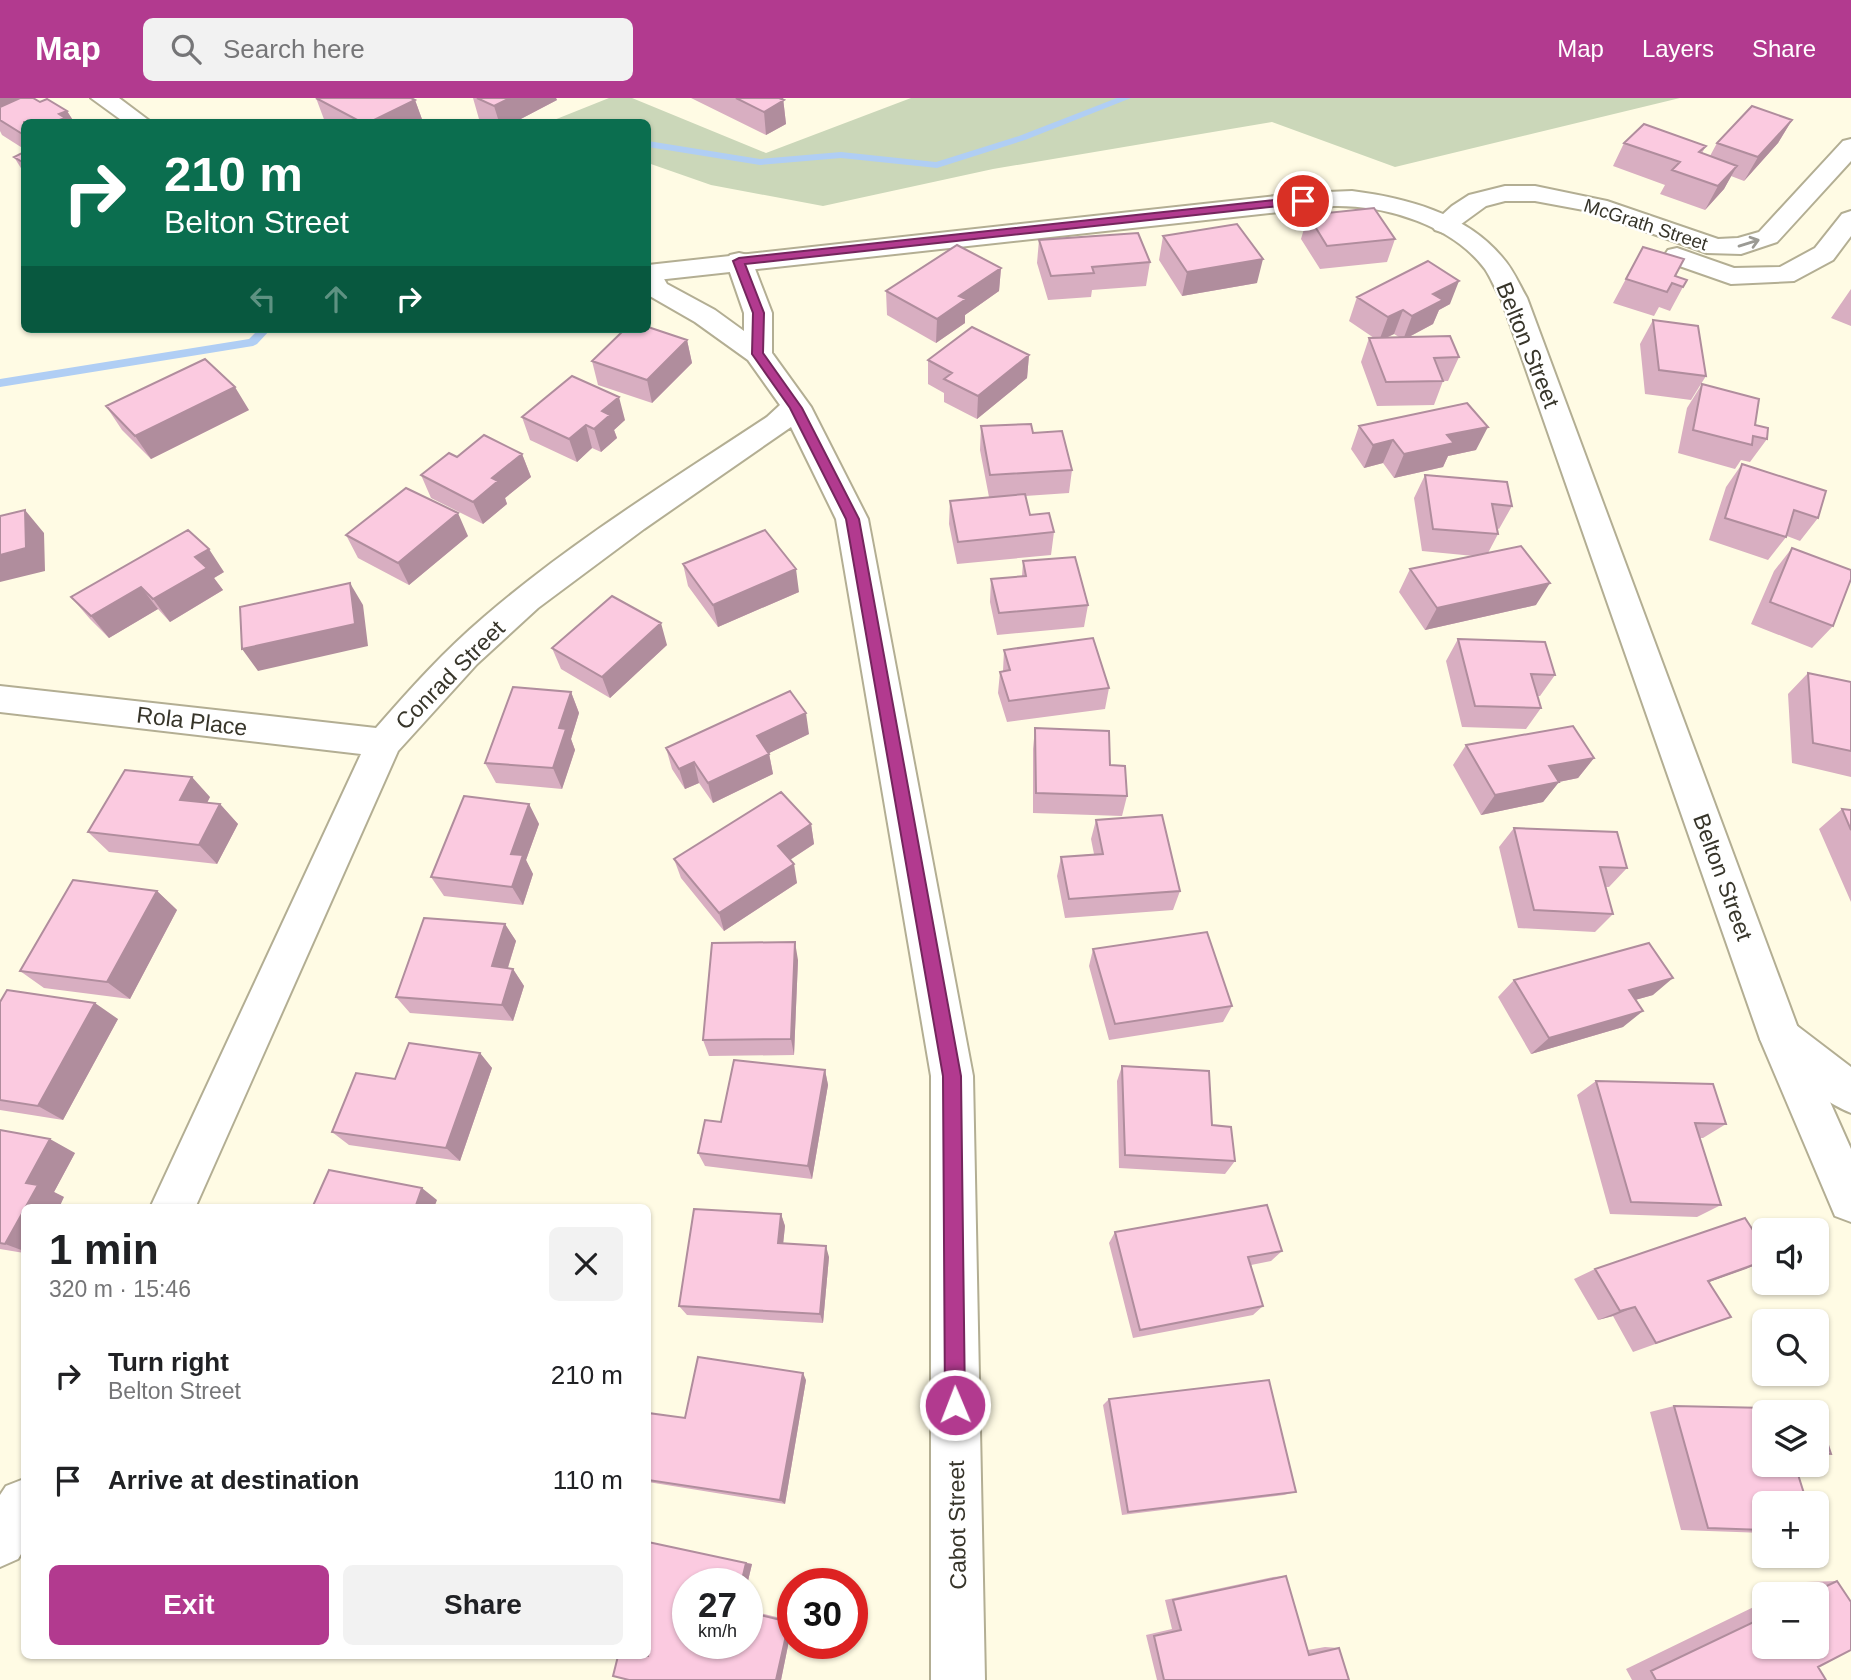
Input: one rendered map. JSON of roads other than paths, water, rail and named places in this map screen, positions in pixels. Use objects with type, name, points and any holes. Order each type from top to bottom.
[{"type":"street","points":[[103,98],[134,119]]},
{"type":"street","name":"McGrath Street","points":[[1444,225],[1475,201],[1503,192],[1534,192],[1567,198],[1716,247],[1741,246],[1768,237],[1851,146]]},
{"type":"street","name":"McGrath Street","points":[[1567,198],[1610,224],[1678,257],[1731,276],[1785,275],[1824,254],[1851,219]]},
{"type":"street","name":"Belton Street","points":[[651,273],[1303,201],[1364,201],[1402,208],[1444,225],[1471,242],[1492,260],[1514,298],[1781,1039],[1851,1200]]},
{"type":"street","points":[[739,261],[758,313],[758,354]]},
{"type":"street","name":"Cabot Street","points":[[651,278],[657,289],[705,316],[758,354],[796,408],[852,519],[952,1076],[958,1680]]},
{"type":"street","name":"Conrad Street","points":[[174,1204],[384,743],[435,684],[496,625],[572,566],[777,424],[796,408]]},
{"type":"street","name":"Rola Place","points":[[0,699],[384,743]]},
{"type":"street","points":[[1781,1039],[1851,1093]]},
{"type":"street","points":[[0,1541],[21,1509]]},
{"type":"waterway","points":[[651,144],[760,162],[841,155],[937,165],[1022,138],[1126,98]]},
{"type":"waterway","points":[[0,383],[253,342],[261,333]]}]
